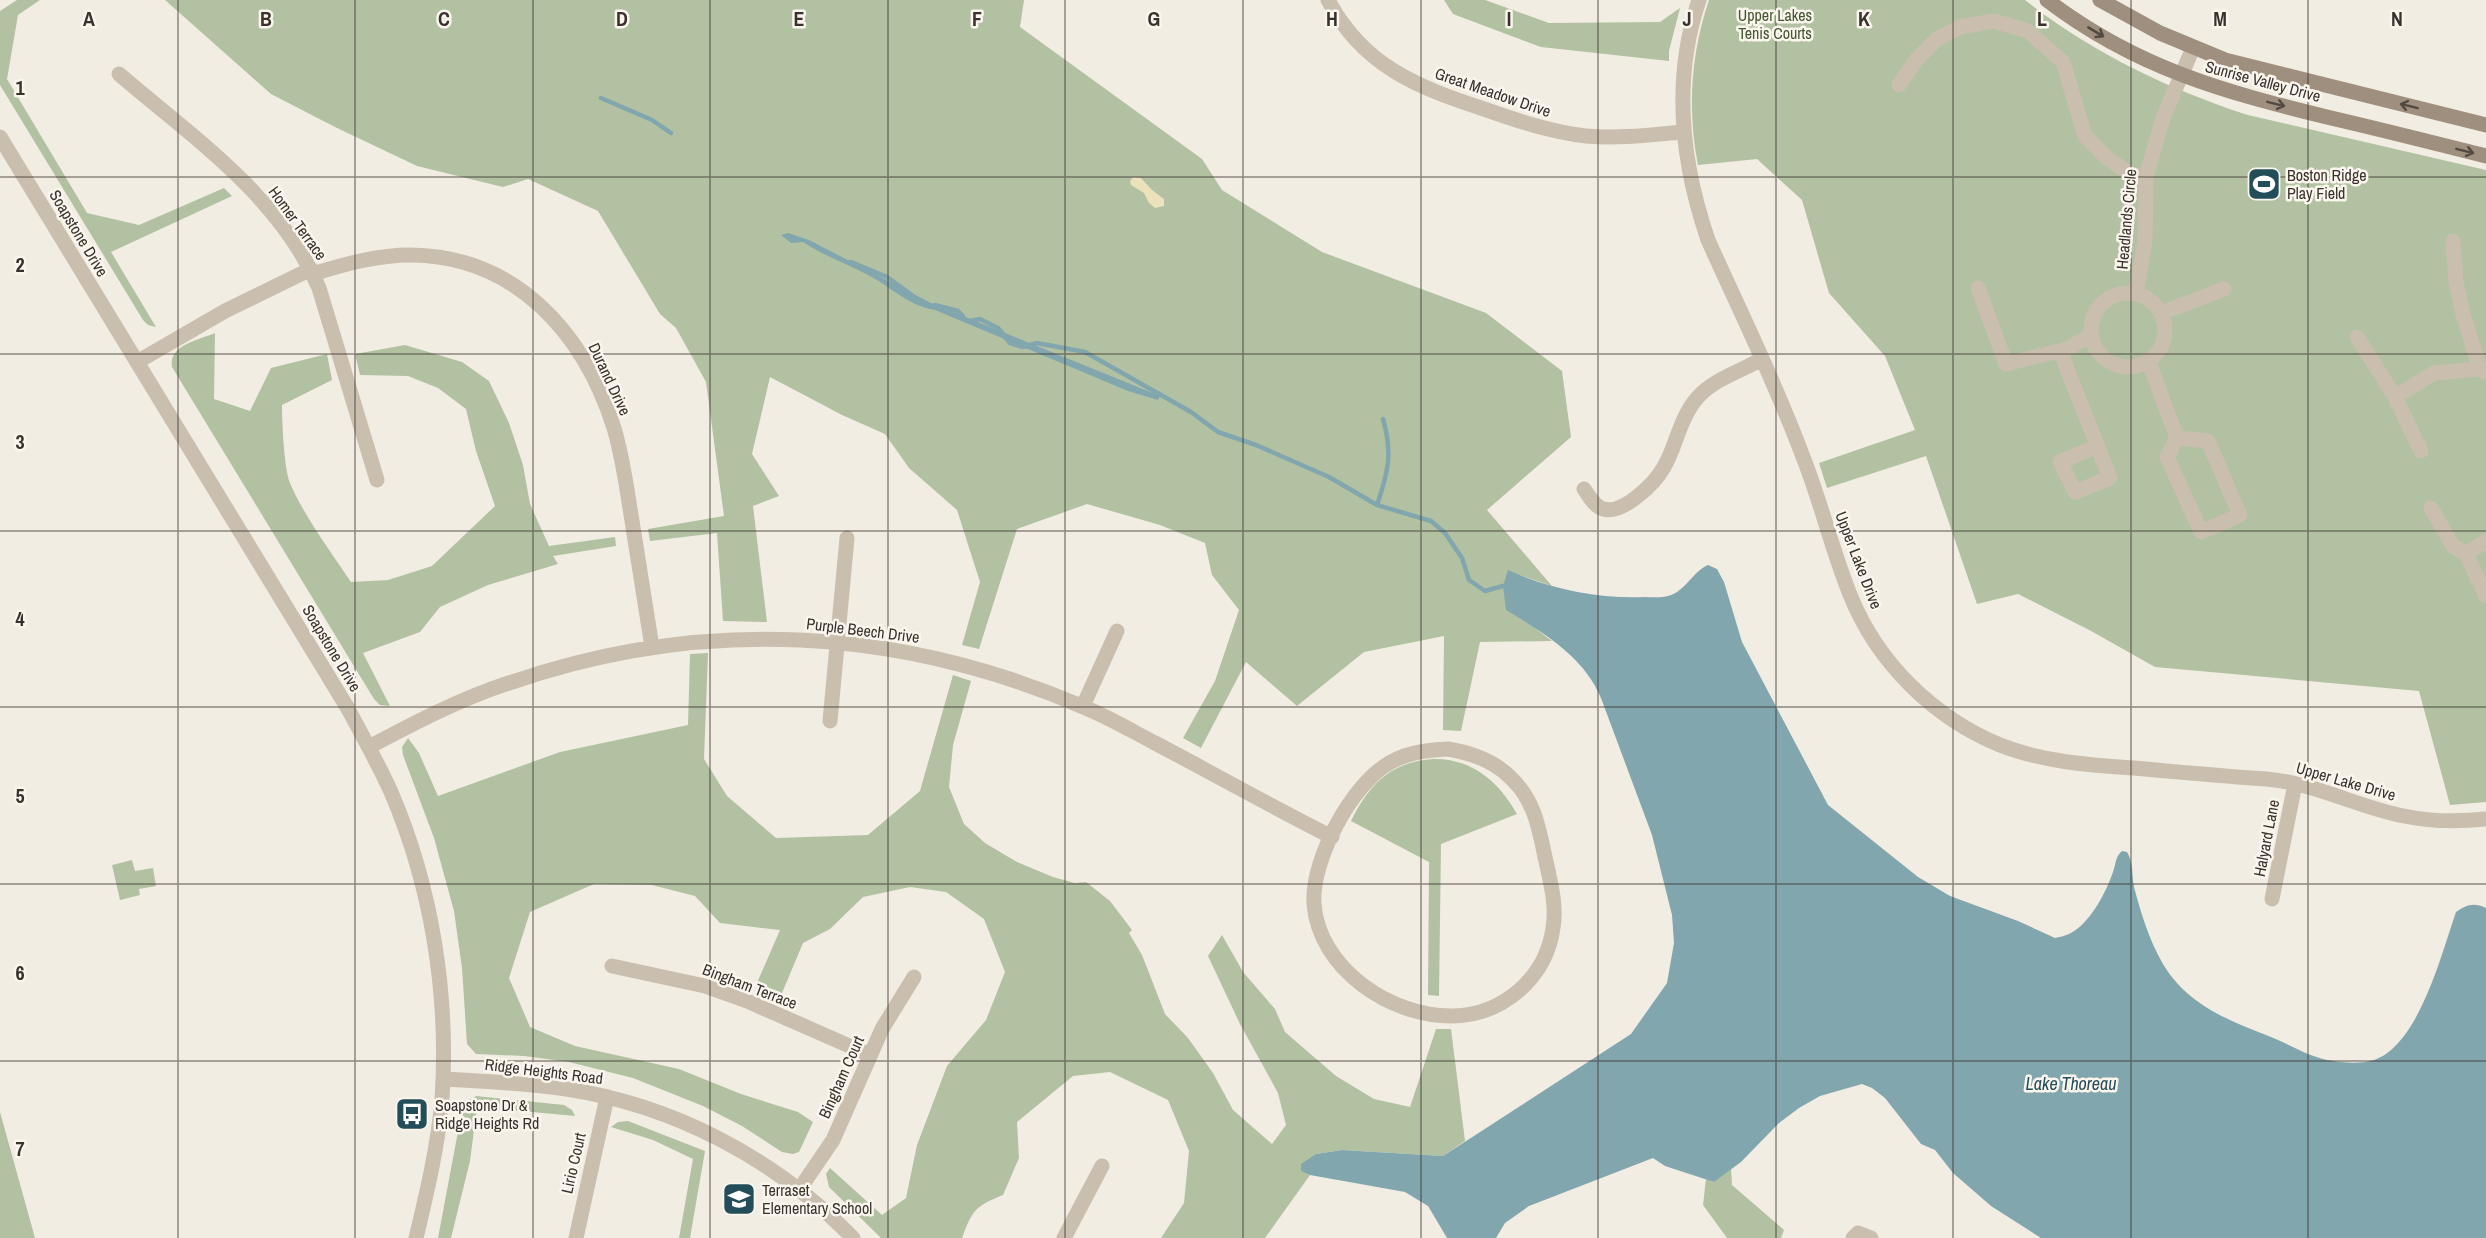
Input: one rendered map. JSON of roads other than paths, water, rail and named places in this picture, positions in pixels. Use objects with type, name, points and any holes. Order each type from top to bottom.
[{"type":"main road","name":"Sunrise Valley Drive","points":[[2047,0],[2139,57],[2181,76],[2270,103],[2486,156]]},
{"type":"main road","name":"Sunrise Valley Drive","points":[[2100,0],[2119,12],[2193,48],[2225,60],[2486,125]]},
{"type":"street","name":"Great Meadow Drive","points":[[1328,0],[1351,36],[1370,55],[1411,82],[1441,95],[1553,131],[1587,136],[1621,137],[1682,132]]},
{"type":"street","name":"Upper Lake Drive","points":[[1699,0],[1687,47],[1682,85],[1682,132],[1697,208],[1708,240],[1805,462],[1852,598],[1865,626],[1900,675],[1946,716],[1971,732],[2036,757],[2070,763],[2295,784],[2325,791],[2402,816],[2431,821],[2486,819]]},
{"type":"street","points":[[1899,85],[1917,60],[1937,39],[1960,27],[1994,21],[2028,31],[2062,62],[2085,136],[2108,159],[2131,174],[2146,177]]},
{"type":"street","name":"Headlands Circle","points":[[2136,294],[2145,241],[2146,177],[2163,118],[2193,48]]},
{"type":"street","name":"Homer Terrace","points":[[119,74],[244,181],[289,234],[312,272],[377,480]]},
{"type":"street","name":"Soapstone Drive","points":[[0,136],[347,707],[391,793],[422,882],[440,983],[442,1079],[435,1148],[416,1238]]},
{"type":"street","points":[[2395,398],[2434,373],[2483,371],[2460,304],[2453,241]]},
{"type":"street","name":"Durand Drive","points":[[137,362],[225,311],[312,272],[348,263],[411,255],[464,262],[493,273],[522,290],[554,318],[586,363],[602,395],[614,428],[623,464],[652,647]]},
{"type":"street","points":[[1978,288],[2006,364],[2060,351],[2091,335],[2099,353],[2108,361],[2130,367],[2148,360],[2162,345],[2165,334],[2161,313],[2224,289]]},
{"type":"street","name":"Headlands Circle","points":[[2091,335],[2092,321],[2096,311],[2107,299],[2119,294],[2136,294],[2153,303],[2161,313]]},
{"type":"street","points":[[2357,337],[2395,398],[2421,451]]},
{"type":"street","points":[[2060,351],[2097,446]]},
{"type":"street","points":[[1584,489],[1596,506],[1604,510],[1614,510],[1646,489],[1665,465],[1680,425],[1689,408],[1700,395],[1712,385],[1761,360]]},
{"type":"street","points":[[2148,360],[2177,438],[2167,457],[2201,532],[2240,515],[2208,441],[2177,438]]},
{"type":"street","points":[[2431,508],[2453,546],[2466,554],[2486,596]]},
{"type":"street","points":[[830,721],[847,538]]},
{"type":"street","points":[[2466,554],[2486,541]]},
{"type":"street","points":[[1083,706],[1117,631]]},
{"type":"street","name":"Purple Beech Drive","points":[[369,747],[459,703],[507,683],[555,668],[652,647],[735,639],[837,642],[936,657],[986,671],[1083,706],[1332,837]]},
{"type":"street","points":[[1448,749],[1466,752],[1498,766],[1512,778],[1524,794],[1539,827],[1554,908],[1552,936],[1542,962],[1532,978],[1518,992],[1486,1011],[1468,1016],[1442,1016],[1410,1009],[1368,989],[1334,957],[1324,941],[1317,922],[1314,903],[1315,884],[1319,866],[1332,837],[1360,788],[1376,772],[1392,761],[1419,752],[1448,749]]},
{"type":"street","name":"Halyard Lane","points":[[2272,899],[2295,784]]},
{"type":"street","name":"Bingham Terrace","points":[[612,966],[705,986],[747,1001],[870,1055]]},
{"type":"street","name":"Bingham Court","points":[[799,1190],[833,1140],[882,1029],[914,977]]},
{"type":"street","name":"Ridge Heights Road","points":[[442,1079],[523,1083],[607,1097],[656,1111],[694,1126],[731,1145],[799,1190],[852,1238]]},
{"type":"street","name":"Lirio Court","points":[[576,1238],[607,1097]]},
{"type":"street","points":[[1064,1238],[1102,1166]]},
{"type":"street","points":[[1853,1238],[1858,1233],[1871,1238]]},
{"type":"water","points":[[788,233],[809,240],[931,303],[1160,396],[1158,400],[1128,391],[935,310],[925,308],[870,276],[803,242],[791,243],[781,235]]},
{"type":"water","name":"Lake Thoreau","points":[[1708,565],[1717,569],[1724,582],[1742,642],[1828,805],[1918,877],[1950,896],[2018,921],[2055,938],[2076,930],[2090,916],[2106,889],[2118,856],[2122,851],[2127,852],[2143,916],[2163,964],[2172,978],[2195,999],[2236,1023],[2307,1054],[2324,1059],[2353,1063],[2374,1060],[2390,1051],[2404,1036],[2416,1017],[2436,972],[2456,912],[2470,905],[2486,908],[2486,1238],[2041,1238],[1991,1206],[1953,1173],[1935,1150],[1921,1144],[1885,1098],[1862,1084],[1820,1096],[1799,1108],[1779,1123],[1741,1162],[1714,1182],[1665,1166],[1653,1158],[1529,1206],[1505,1223],[1496,1238],[1447,1238],[1428,1206],[1405,1192],[1310,1175],[1301,1171],[1301,1164],[1316,1154],[1342,1150],[1443,1156],[1631,1034],[1667,983],[1674,943],[1672,915],[1652,835],[1601,698],[1594,683],[1573,658],[1548,637],[1506,610],[1503,586],[1508,570],[1541,583],[1592,594],[1662,597],[1674,594]]},
{"type":"waterway","points":[[601,98],[652,120],[671,133]]},
{"type":"waterway","points":[[851,262],[887,277],[912,295]]},
{"type":"waterway","points":[[935,305],[958,311],[963,316]]},
{"type":"waterway","points":[[970,321],[980,319],[998,328],[1010,343],[1023,347],[1037,343],[1085,352],[1191,412],[1218,432],[1256,445],[1329,477],[1377,505],[1431,521],[1445,533],[1462,558],[1469,580],[1485,591],[1503,586]]},
{"type":"waterway","points":[[1377,505],[1388,463],[1388,442],[1383,419]]},
{"type":"place","name":"Boston Ridge Play Field","points":[[2264,184]]},
{"type":"place","name":"Soapstone Dr & Ridge Heights Rd","points":[[412,1114]]},
{"type":"place","name":"Terraset Elementary School","points":[[739,1199]]},
{"type":"park label","name":"Upper Lakes Tenis Courts","points":[[1775,24]]}]
